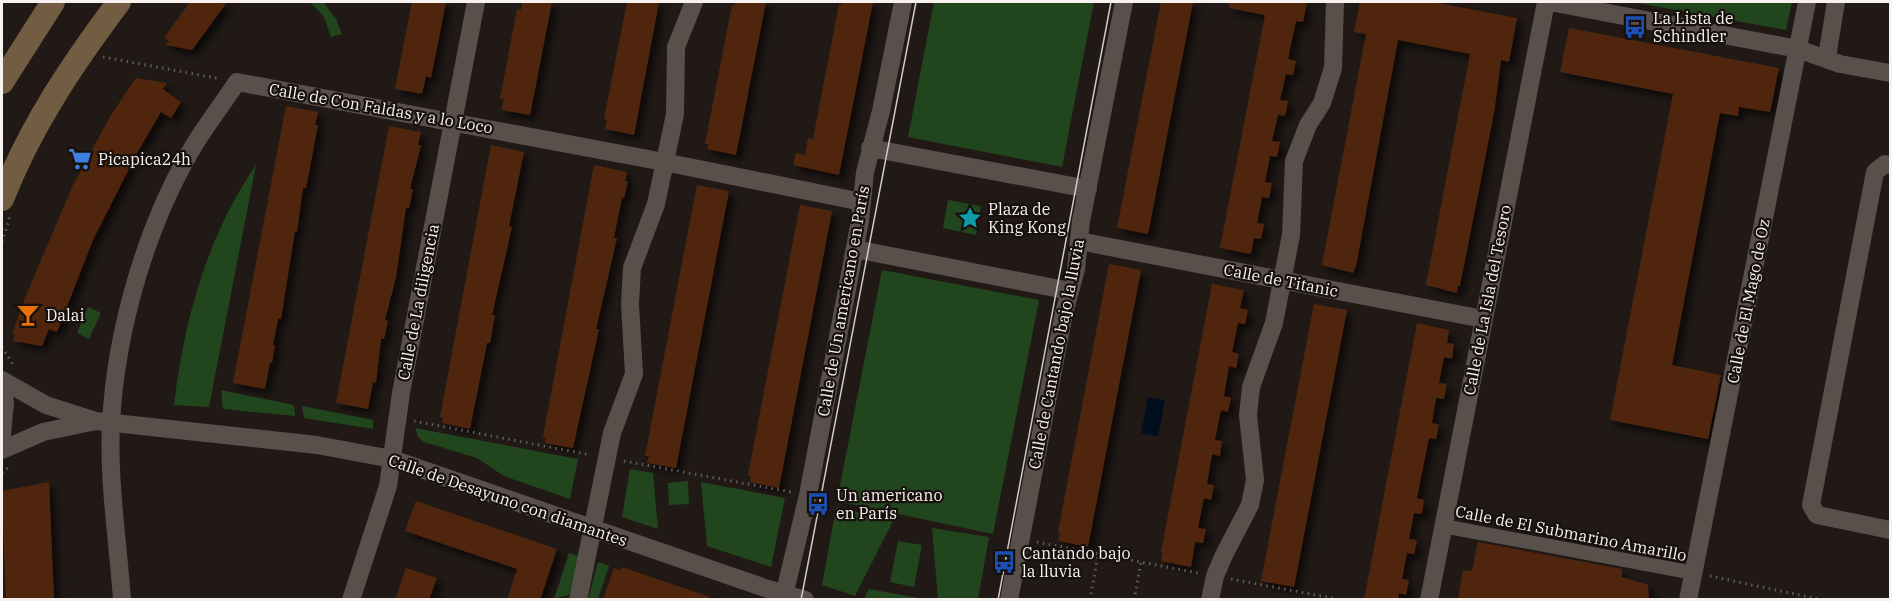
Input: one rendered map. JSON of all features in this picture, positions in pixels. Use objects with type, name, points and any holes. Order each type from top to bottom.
[{"type":"main road","points":[[2,82],[53,2]]},
{"type":"main road","points":[[2,199],[16,163],[47,107],[84,48],[119,2]]},
{"type":"street","name":"Calle de La diligencia","points":[[351,600],[388,486],[401,393],[476,2]]},
{"type":"street","points":[[578,600],[612,433],[634,374],[631,276],[656,204],[675,114],[676,47],[694,2]]},
{"type":"street","name":"Calle de Un americano en París","points":[[783,597],[808,495],[855,249],[870,148],[881,111],[903,2]]},
{"type":"street","name":"Calle de Cantando bajo la lluvia","points":[[1009,600],[1124,2]]},
{"type":"street","points":[[1210,600],[1215,576],[1250,505],[1255,480],[1248,415],[1251,387],[1274,323],[1291,235],[1294,161],[1329,87],[1335,50],[1335,2]]},
{"type":"street","points":[[1548,2],[1798,49],[1827,57],[1840,64],[1890,74]]},
{"type":"street","name":"Calle de La Isla del Tesoro","points":[[1429,600],[1483,319],[1548,2]]},
{"type":"street","name":"Calle de El Mago de Oz","points":[[1688,600],[1807,2]]},
{"type":"street","points":[[1827,57],[1836,2]]},
{"type":"street","name":"Calle de Con Faldas y a lo Loco","points":[[237,82],[664,162]]},
{"type":"street","points":[[122,600],[104,422],[139,272],[164,204],[196,142],[237,82]]},
{"type":"street","points":[[870,148],[1088,189]]},
{"type":"street","points":[[664,162],[862,202]]},
{"type":"street","points":[[1890,165],[1885,164],[1875,172],[1811,505],[1817,515],[1890,530]]},
{"type":"street","name":"Calle de Titanic","points":[[1079,241],[1483,319]]},
{"type":"street","points":[[855,249],[1070,291]]},
{"type":"street","points":[[2,382],[5,404],[2,434]]},
{"type":"street","name":"Calle de Desayuno con diamantes","points":[[2,382],[46,405],[104,422],[317,445],[392,459],[783,597],[805,600]]},
{"type":"street","name":"Calle de Desayuno con diamantes","points":[[2,450],[43,432],[104,422]]},
{"type":"street","name":"Calle de El Submarino Amarillo","points":[[1443,526],[1694,573]]},
{"type":"path","points":[[99,57],[237,82]]},
{"type":"path","points":[[1020,539],[1342,600]]},
{"type":"path","points":[[1090,600],[1098,555]]},
{"type":"path","points":[[1134,600],[1141,563]]},
{"type":"path","points":[[1694,573],[1823,600]]},
{"type":"green space","points":[[310,2],[323,2],[336,19],[342,34],[331,37],[324,17]]},
{"type":"green space","points":[[934,2],[1094,2],[1062,167],[908,137]]},
{"type":"green space","points":[[1632,2],[1792,2],[1786,30]]},
{"type":"green space","points":[[256,165],[209,407],[174,405],[184,342],[200,280],[224,220]]},
{"type":"green space","points":[[948,200],[981,206],[976,235],[943,228]]},
{"type":"green space","points":[[882,270],[1039,300],[993,534],[837,501]]},
{"type":"green space","points":[[88,307],[101,313],[89,339],[77,333]]},
{"type":"green space","points":[[221,390],[294,405],[295,416],[223,409]]},
{"type":"green space","points":[[302,406],[373,420],[373,429],[304,418]]},
{"type":"green space","points":[[415,428],[578,459],[570,499],[504,476],[477,458],[424,442],[418,437]]},
{"type":"green space","points":[[630,469],[653,473],[658,529],[622,517]]},
{"type":"green space","points":[[688,481],[689,504],[669,505],[668,483]]},
{"type":"green space","points":[[701,482],[785,498],[771,567],[707,546]]},
{"type":"green space","points":[[836,508],[894,519],[855,596],[822,585]]},
{"type":"green space","points":[[932,528],[989,537],[978,599],[938,599]]},
{"type":"green space","points":[[898,541],[922,545],[914,587],[890,582]]},
{"type":"green space","points":[[569,553],[581,557],[569,595],[554,599]]},
{"type":"green space","points":[[598,562],[609,566],[598,599],[588,599]]},
{"type":"green space","points":[[869,589],[924,599],[864,599]]},
{"type":"water","points":[[1148,397],[1165,400],[1158,436],[1141,433]]},
{"type":"building","points":[[190,2],[227,2],[192,50],[165,45],[169,41],[164,38]]},
{"type":"building","points":[[412,2],[446,2],[431,78],[426,76],[422,94],[395,89]]},
{"type":"building","points":[[522,2],[552,2],[530,115],[501,110],[504,99],[500,99],[517,9],[521,10]]},
{"type":"building","points":[[627,2],[659,2],[634,135],[605,129],[607,120],[604,119]]},
{"type":"building","points":[[735,2],[766,2],[736,155],[707,149],[708,144],[705,144],[732,5],[735,6]]},
{"type":"building","points":[[842,2],[873,2],[839,175],[793,165],[796,153],[805,155],[808,138],[813,139],[839,4],[841,5]]},
{"type":"building","points":[[1161,2],[1193,2],[1148,234],[1117,228]]},
{"type":"building","points":[[1229,2],[1307,2],[1303,22],[1296,21],[1288,59],[1296,61],[1293,75],[1286,74],[1280,100],[1288,101],[1285,116],[1278,115],[1272,141],[1280,142],[1277,157],[1270,156],[1265,182],[1272,183],[1269,198],[1262,197],[1257,223],[1264,224],[1261,239],[1254,238],[1251,254],[1220,248],[1265,15],[1229,8]]},
{"type":"building","points":[[1360,2],[1433,2],[1517,18],[1509,62],[1501,60],[1494,113],[1457,293],[1426,285],[1470,54],[1398,40],[1356,266],[1353,273],[1322,265],[1366,34],[1354,32]]},
{"type":"building","points":[[1569,28],[1779,68],[1770,112],[1739,107],[1738,116],[1720,113],[1672,365],[1721,375],[1708,439],[1610,420],[1673,94],[1560,72]]},
{"type":"building","points":[[136,78],[167,83],[163,89],[181,102],[171,118],[161,112],[137,153],[93,240],[57,332],[49,329],[42,346],[13,341],[15,335],[12,334],[25,298],[73,185],[111,115]]},
{"type":"building","points":[[286,106],[318,112],[315,125],[318,125],[306,188],[303,188],[281,319],[278,319],[272,363],[270,362],[265,389],[233,383]]},
{"type":"building","points":[[389,126],[421,132],[418,145],[421,145],[410,189],[413,189],[409,208],[406,208],[396,277],[385,320],[388,321],[384,339],[381,339],[376,383],[373,382],[368,409],[336,403]]},
{"type":"building","points":[[491,145],[524,152],[509,226],[512,227],[492,315],[495,315],[490,343],[487,343],[470,429],[442,423],[443,418],[440,417]]},
{"type":"building","points":[[594,165],[627,172],[625,181],[628,181],[624,198],[622,197],[614,238],[617,238],[596,329],[599,329],[573,448],[545,443],[546,438],[543,437]]},
{"type":"building","points":[[697,185],[729,191],[676,468],[647,463],[649,456],[645,456]]},
{"type":"building","points":[[800,205],[832,211],[779,488],[750,482],[751,476],[748,475]]},
{"type":"building","points":[[1109,264],[1141,270],[1088,547],[1058,541],[1060,533],[1058,532]]},
{"type":"building","points":[[1212,284],[1244,290],[1240,308],[1248,310],[1245,324],[1238,323],[1232,352],[1239,354],[1236,368],[1229,366],[1224,396],[1231,398],[1228,412],[1221,410],[1215,440],[1222,441],[1220,456],[1212,454],[1207,484],[1214,485],[1211,500],[1204,498],[1198,528],[1206,529],[1203,543],[1195,542],[1191,567],[1161,561],[1163,553],[1161,552]]},
{"type":"building","points":[[1314,304],[1347,310],[1294,587],[1261,581]]},
{"type":"building","points":[[1417,323],[1449,330],[1447,343],[1454,344],[1452,359],[1444,357],[1439,383],[1447,384],[1444,399],[1436,398],[1432,423],[1439,425],[1436,439],[1429,438],[1417,498],[1424,500],[1422,514],[1414,513],[1409,539],[1417,540],[1414,554],[1407,553],[1402,579],[1409,580],[1406,595],[1399,593],[1398,600],[1364,600]]},
{"type":"building","points":[[49,482],[54,600],[6,600],[2,491]]},
{"type":"building","points":[[416,501],[557,549],[540,600],[507,600],[517,569],[405,531]]},
{"type":"building","points":[[1478,542],[1622,569],[1622,577],[1648,585],[1649,600],[1458,600],[1463,570],[1472,571]]},
{"type":"building","points":[[622,567],[710,597],[709,600],[614,600],[604,597],[614,568],[621,570]]},
{"type":"building","points":[[406,568],[437,578],[429,600],[395,600]]},
{"type":"tram line","points":[[801,600],[916,2]]},
{"type":"tram line","points":[[998,600],[1111,2]]},
{"type":"place","name":"La Lista de Schindler","points":[[1635,27]]},
{"type":"place","name":"Picapica24h","points":[[80,159]]},
{"type":"place","name":"Plaza de King Kong","points":[[970,218]]},
{"type":"place","name":"Dalai","points":[[28,315]]},
{"type":"place","name":"Un americano en París","points":[[818,504]]},
{"type":"place","name":"Cantando bajo la lluvia","points":[[1004,562]]}]
